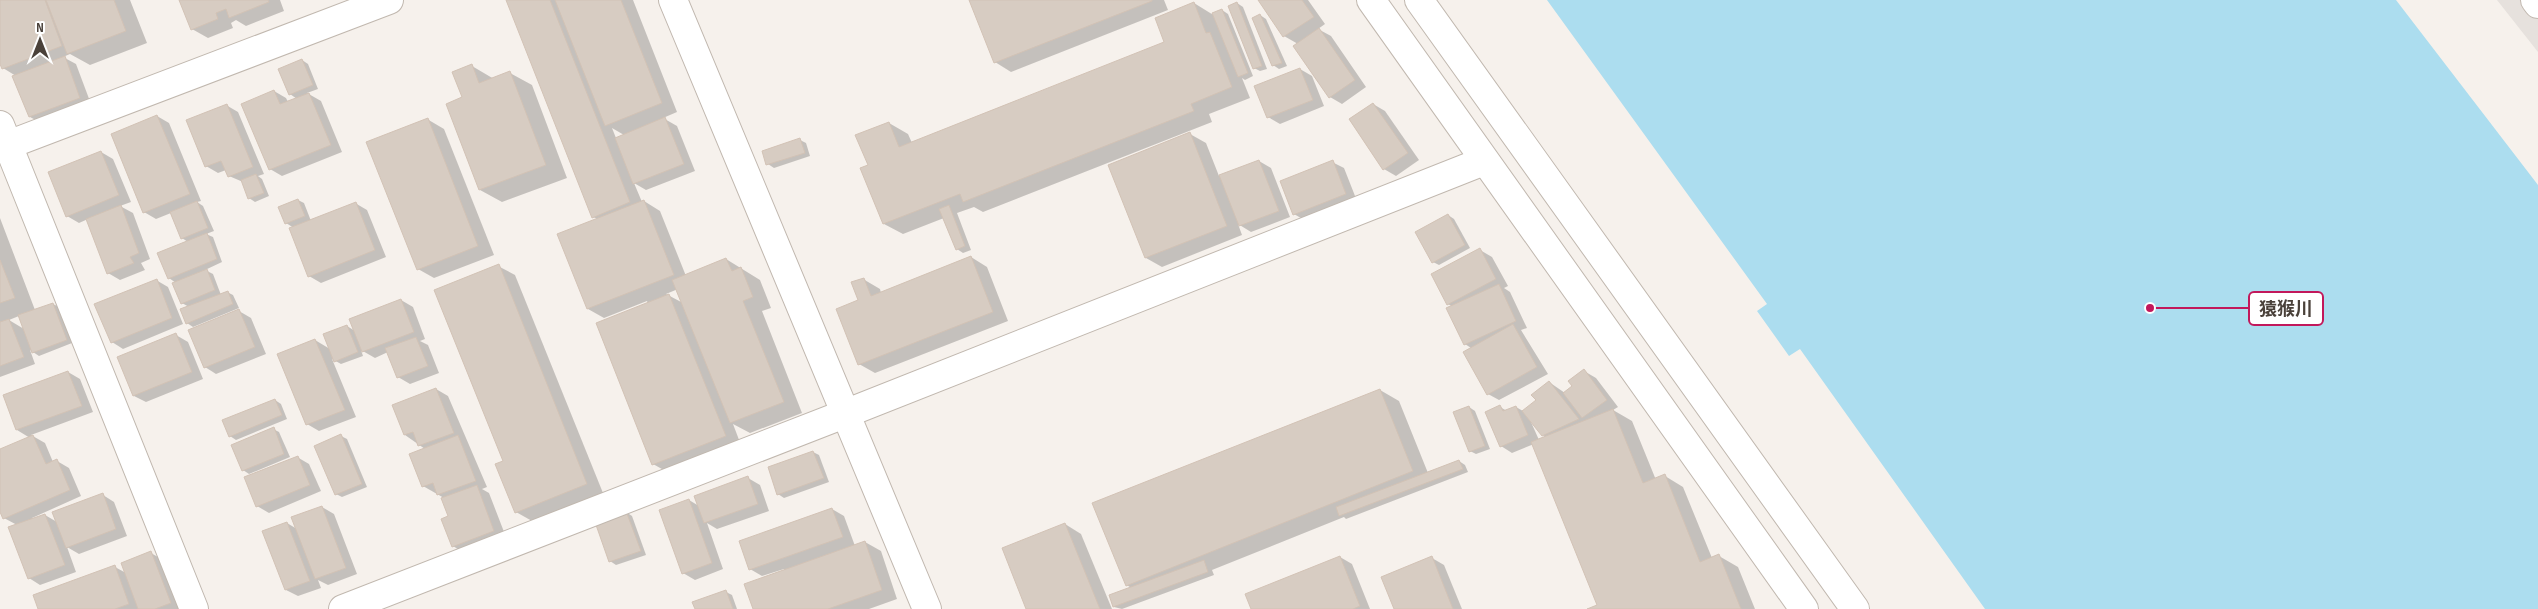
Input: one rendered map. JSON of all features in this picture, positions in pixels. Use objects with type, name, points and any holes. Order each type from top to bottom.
[{"type":"street","points":[[194,609],[3,140],[389,0]]},
{"type":"street","points":[[673,0],[847,413],[927,609]]},
{"type":"street","points":[[1371,0],[1804,609]]},
{"type":"street","points":[[1419,0],[1855,609]]},
{"type":"street","points":[[2535,0],[2538,4]]},
{"type":"street","points":[[343,609],[847,413],[1484,161]]},
{"type":"street","points":[[1644,385],[1680,364]]},
{"type":"shaded area","points":[[2497,0],[2538,0],[2538,52]]},
{"type":"water","points":[[1547,0],[2396,0],[2538,185],[2538,609],[1985,609],[1800,349],[1789,356],[1757,311],[1767,304]]},
{"type":"building","points":[[0,0],[45,0],[62,46],[2,69],[0,64]]},
{"type":"building","points":[[46,0],[114,0],[126,31],[67,54]]},
{"type":"building","points":[[179,0],[268,0],[269,2],[229,18],[226,9],[216,13],[218,19],[191,30]]},
{"type":"building","points":[[506,0],[550,0],[630,202],[592,218]]},
{"type":"building","points":[[555,0],[621,0],[662,103],[605,126]]},
{"type":"building","points":[[969,0],[1152,0],[1152,1],[994,63]]},
{"type":"building","points":[[1258,0],[1302,0],[1314,17],[1283,37]]},
{"type":"building","points":[[1194,2],[1206,33],[1210,32],[1232,87],[1191,104],[1194,111],[963,202],[960,194],[883,224],[860,168],[868,165],[855,135],[889,122],[899,147],[1164,42],[1155,18]]},
{"type":"building","points":[[1237,2],[1262,66],[1253,69],[1228,6]]},
{"type":"building","points":[[1222,9],[1248,73],[1238,77],[1212,13]]},
{"type":"building","points":[[1260,14],[1282,63],[1272,66],[1252,18]]},
{"type":"building","points":[[1319,28],[1355,80],[1329,98],[1293,46]]},
{"type":"building","points":[[65,56],[80,98],[29,117],[12,76]]},
{"type":"building","points":[[302,59],[313,85],[289,95],[278,69]]},
{"type":"building","points":[[472,64],[479,83],[510,71],[546,165],[479,190],[446,104],[462,97],[452,72]]},
{"type":"building","points":[[1300,68],[1313,100],[1267,118],[1254,86]]},
{"type":"building","points":[[274,90],[280,104],[309,93],[331,145],[269,170],[241,104]]},
{"type":"building","points":[[1373,103],[1408,153],[1383,170],[1349,119]]},
{"type":"building","points":[[227,104],[253,167],[228,177],[221,161],[205,167],[186,120]]},
{"type":"building","points":[[157,115],[190,194],[143,213],[111,134]]},
{"type":"building","points":[[665,117],[684,164],[633,184],[615,138]]},
{"type":"building","points":[[428,118],[478,246],[417,270],[366,142]]},
{"type":"building","points":[[1190,132],[1227,226],[1145,258],[1108,165]]},
{"type":"building","points":[[800,138],[805,153],[766,165],[762,151]]},
{"type":"building","points":[[101,151],[119,195],[66,217],[48,172]]},
{"type":"building","points":[[1259,160],[1279,211],[1239,226],[1219,175]]},
{"type":"building","points":[[1333,160],[1346,194],[1293,215],[1280,181]]},
{"type":"building","points":[[256,174],[264,193],[248,199],[241,180]]},
{"type":"building","points":[[298,199],[305,216],[285,224],[278,207]]},
{"type":"building","points":[[644,200],[674,275],[587,309],[557,234]]},
{"type":"building","points":[[197,201],[208,228],[181,239],[170,212]]},
{"type":"building","points":[[356,202],[375,250],[308,277],[289,228]]},
{"type":"building","points":[[121,205],[139,253],[130,257],[134,263],[107,274],[86,219]]},
{"type":"building","points":[[949,205],[965,246],[956,250],[939,209]]},
{"type":"building","points":[[1448,214],[1465,245],[1432,263],[1415,232]]},
{"type":"building","points":[[207,233],[217,259],[168,279],[157,253]]},
{"type":"building","points":[[1480,248],[1496,279],[1447,305],[1431,274]]},
{"type":"building","points":[[971,256],[993,312],[858,365],[836,309],[858,300],[851,282],[864,278],[871,296]]},
{"type":"building","points":[[726,258],[732,271],[741,267],[753,297],[743,301],[784,402],[730,423],[672,280]]},
{"type":"building","points":[[0,260],[15,298],[0,303]]},
{"type":"building","points":[[499,264],[587,484],[515,513],[495,464],[503,461],[434,290]]},
{"type":"building","points":[[207,269],[215,290],[181,304],[172,283]]},
{"type":"building","points":[[157,279],[172,318],[111,343],[94,304]]},
{"type":"building","points":[[1499,284],[1516,321],[1464,345],[1446,308]]},
{"type":"building","points":[[228,291],[233,304],[186,324],[180,309]]},
{"type":"building","points":[[669,294],[726,436],[652,465],[596,323]]},
{"type":"building","points":[[401,299],[414,332],[362,352],[349,319]]},
{"type":"building","points":[[53,303],[67,340],[32,353],[18,315]]},
{"type":"building","points":[[239,309],[255,347],[204,368],[188,330]]},
{"type":"building","points":[[9,319],[24,357],[0,366],[0,322]]},
{"type":"building","points":[[1513,324],[1537,367],[1487,395],[1463,352]]},
{"type":"building","points":[[347,325],[358,352],[334,362],[323,334]]},
{"type":"building","points":[[176,333],[192,372],[133,396],[117,357]]},
{"type":"building","points":[[416,337],[428,366],[397,378],[385,348]]},
{"type":"building","points":[[315,339],[345,410],[306,425],[277,354]]},
{"type":"building","points":[[1584,369],[1607,400],[1582,418],[1563,393],[1572,386],[1568,381]]},
{"type":"building","points":[[68,371],[82,406],[16,430],[3,395]]},
{"type":"building","points":[[1549,381],[1579,419],[1542,436],[1522,411],[1536,400],[1531,395]]},
{"type":"building","points":[[436,388],[454,433],[418,446],[413,432],[404,435],[392,405]]},
{"type":"building","points":[[1380,389],[1413,471],[1126,586],[1092,503]]},
{"type":"building","points":[[275,399],[282,415],[229,437],[222,420]]},
{"type":"building","points":[[1500,405],[1503,411],[1516,406],[1528,435],[1500,447],[1485,412]]},
{"type":"building","points":[[1469,406],[1485,446],[1469,452],[1453,412]]},
{"type":"building","points":[[1613,409],[1643,483],[1665,474],[1700,562],[1719,554],[1741,609],[1587,609],[1597,605],[1531,442]]},
{"type":"building","points":[[274,427],[284,454],[242,471],[231,445]]},
{"type":"building","points":[[341,434],[362,484],[335,495],[314,446]]},
{"type":"building","points":[[33,435],[46,464],[57,459],[70,490],[3,519],[0,512],[0,449]]},
{"type":"building","points":[[458,435],[476,481],[437,495],[433,483],[422,487],[409,454]]},
{"type":"building","points":[[813,451],[824,478],[777,495],[768,467]]},
{"type":"building","points":[[298,456],[310,485],[256,507],[244,477]]},
{"type":"building","points":[[1459,460],[1463,469],[1339,516],[1336,507]]},
{"type":"building","points":[[748,476],[758,504],[704,523],[694,496]]},
{"type":"building","points":[[477,485],[494,531],[452,547],[441,519],[448,516],[441,498]]},
{"type":"building","points":[[103,493],[116,529],[66,548],[52,512]]},
{"type":"building","points":[[689,499],[712,563],[682,574],[659,510]]},
{"type":"building","points":[[322,506],[346,568],[315,579],[291,517]]},
{"type":"building","points":[[832,508],[843,537],[749,570],[739,541]]},
{"type":"building","points":[[626,511],[641,551],[609,562],[595,522]]},
{"type":"building","points":[[45,514],[65,565],[28,579],[8,527]]},
{"type":"building","points":[[287,522],[310,581],[285,590],[262,531]]},
{"type":"building","points":[[1065,523],[1100,609],[1026,609],[1002,548]]},
{"type":"building","points":[[865,541],[882,590],[828,609],[753,609],[744,584]]},
{"type":"building","points":[[151,551],[171,603],[155,609],[138,609],[121,563]]},
{"type":"building","points":[[1340,556],[1360,606],[1353,609],[1251,609],[1245,594]]},
{"type":"building","points":[[1432,556],[1453,609],[1394,609],[1381,577]]},
{"type":"building","points":[[1204,560],[1208,572],[1113,607],[1109,595]]},
{"type":"building","points":[[115,565],[129,604],[115,609],[38,609],[33,595]]},
{"type":"building","points":[[726,590],[733,609],[695,609],[692,602]]},
{"type":"place","name":"猿猴川","points":[[2150,308]]}]
